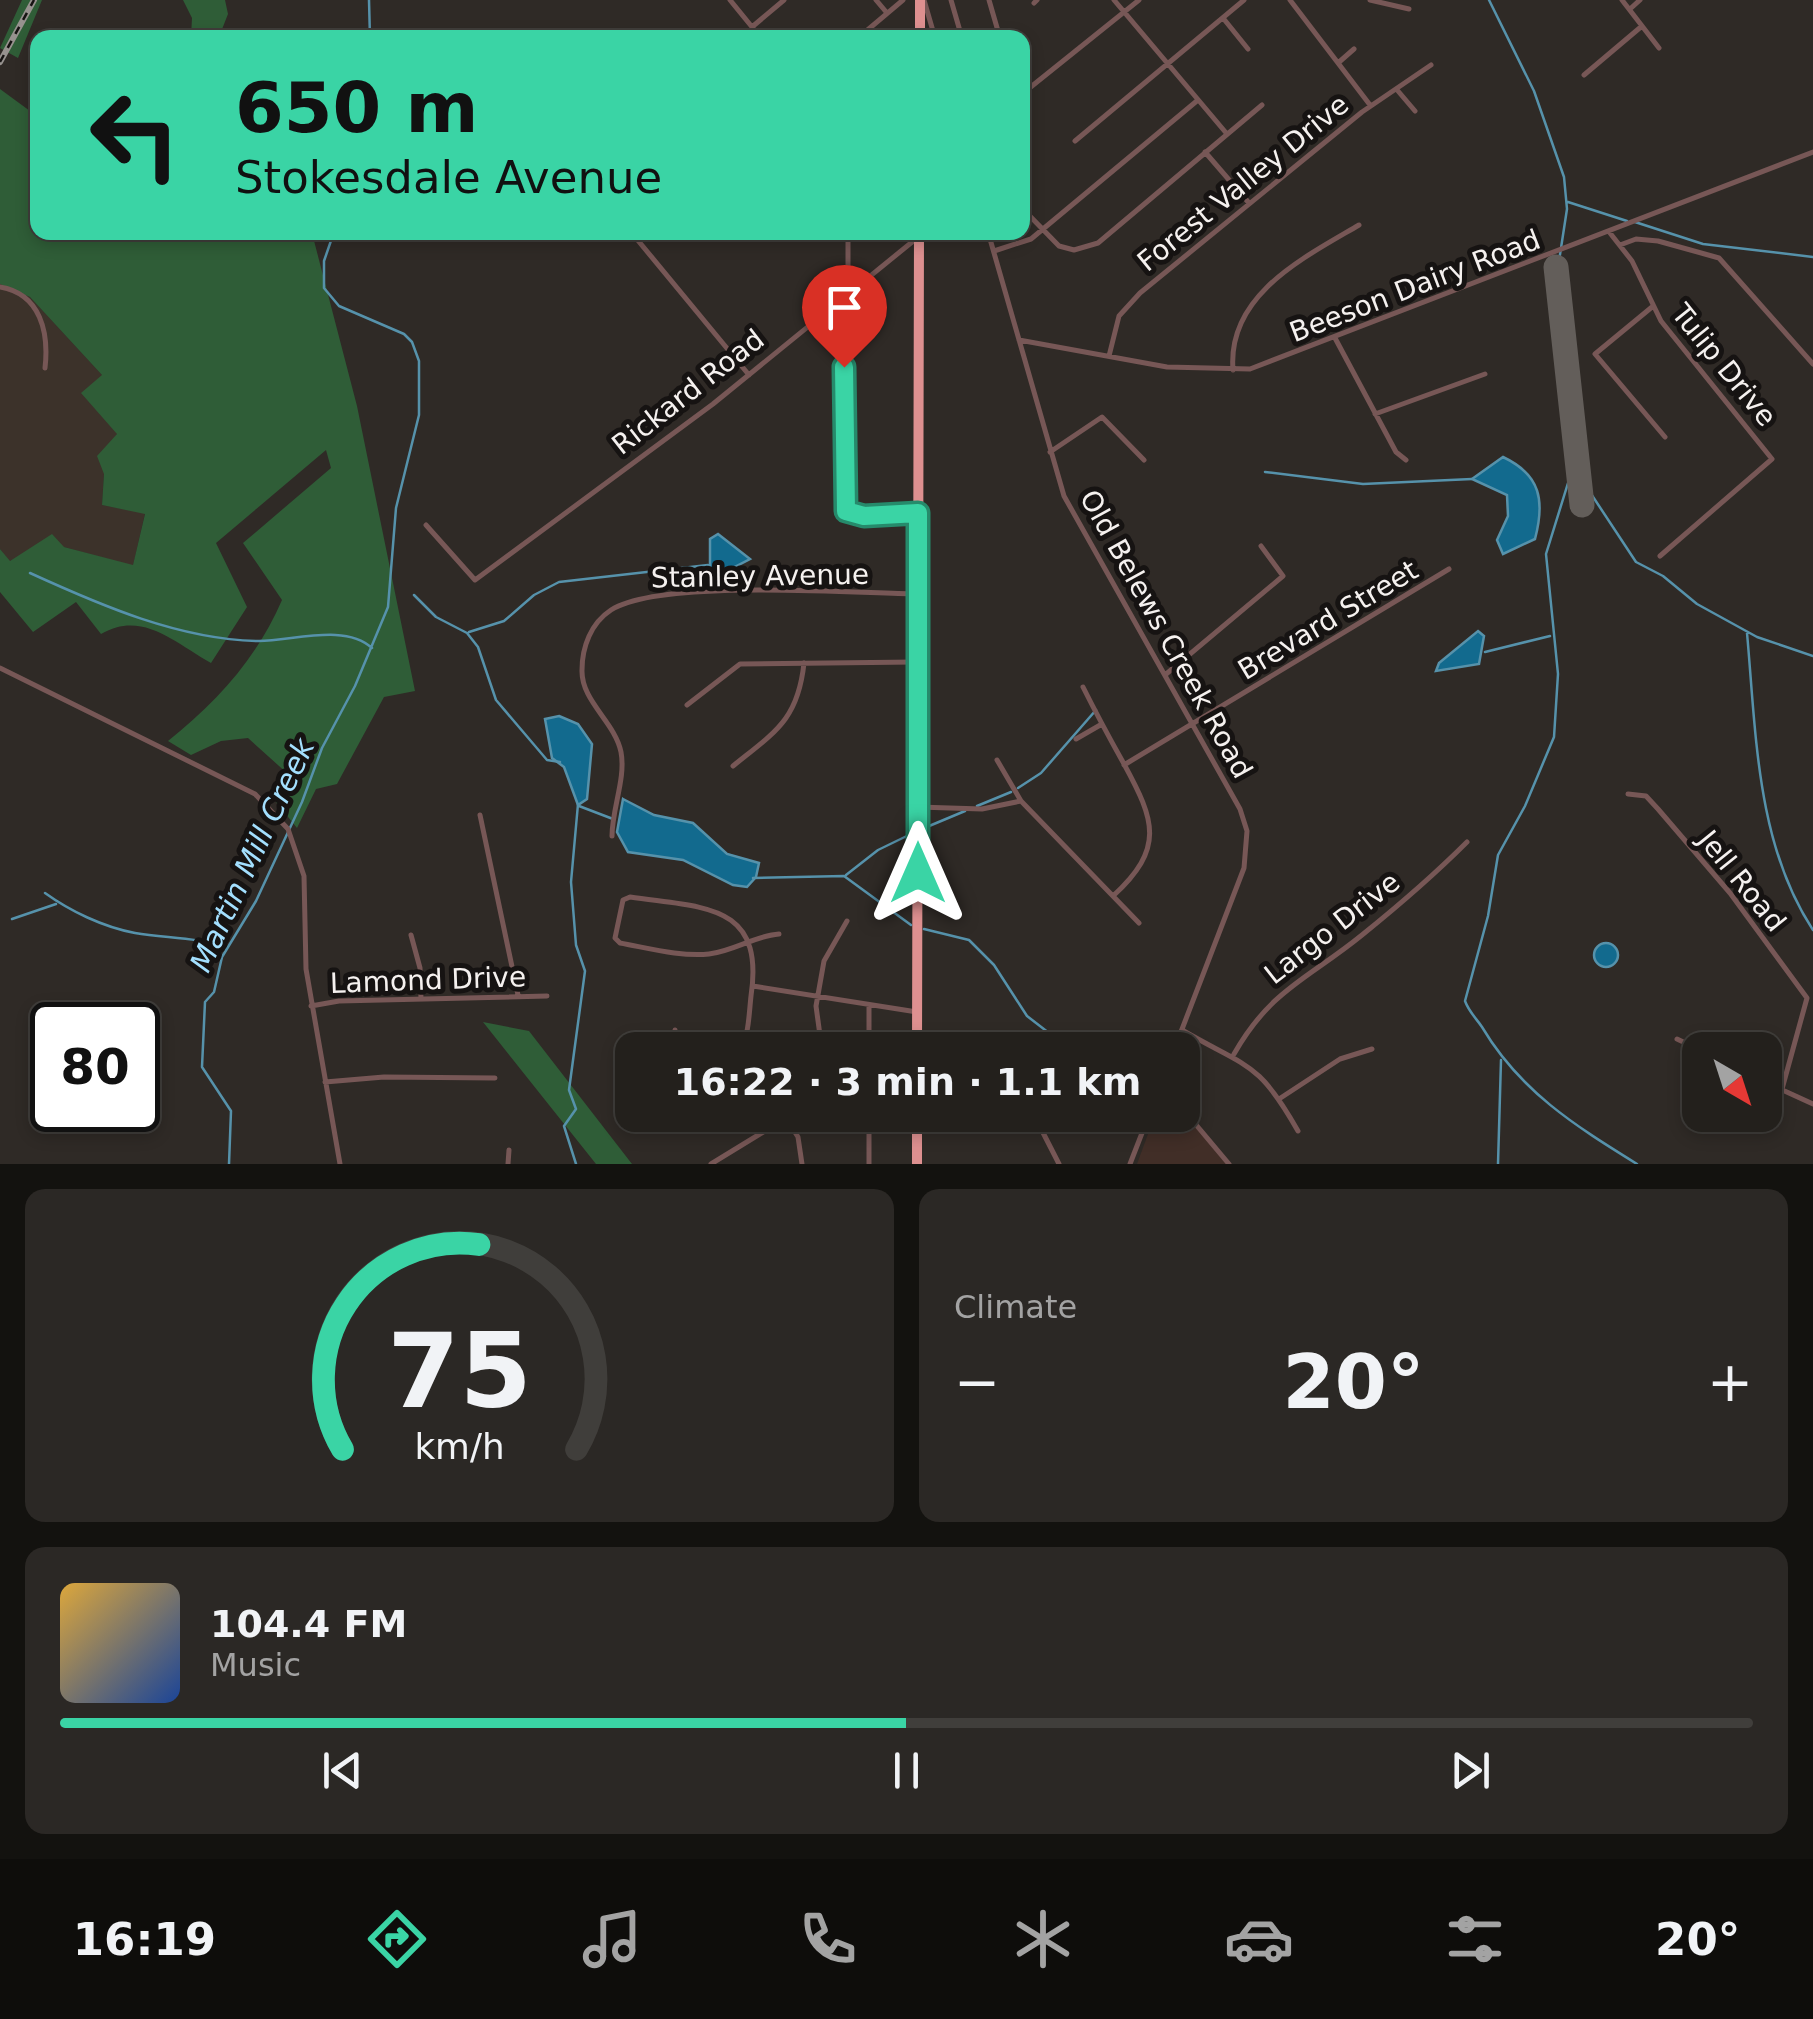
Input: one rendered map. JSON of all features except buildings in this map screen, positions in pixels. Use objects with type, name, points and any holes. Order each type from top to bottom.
[{"type":"highway","points":[[920,30],[922,0]]},
{"type":"highway","points":[[917,1032],[919,240]]},
{"type":"highway","points":[[917,1132],[917,1164]]},
{"type":"street","points":[[730,0],[754,30]]},
{"type":"street","points":[[752,27],[784,0]]},
{"type":"street","points":[[876,0],[887,13]]},
{"type":"street","points":[[867,30],[903,0]]},
{"type":"street","points":[[922,0],[932,30]]},
{"type":"street","points":[[951,0],[960,30]]},
{"type":"street","points":[[989,0],[998,30]]},
{"type":"street","points":[[1114,0],[1227,134]]},
{"type":"street","points":[[1030,88],[1140,0]]},
{"type":"street","points":[[1075,142],[1244,0]]},
{"type":"street","points":[[1290,0],[1370,106]]},
{"type":"street","points":[[1370,0],[1409,10]]},
{"type":"street","points":[[1622,0],[1660,48]]},
{"type":"street","points":[[1630,9],[1640,0]]},
{"type":"street","points":[[1222,18],[1248,49]]},
{"type":"street","points":[[1584,75],[1642,26]]},
{"type":"street","points":[[1338,63],[1354,49]]},
{"type":"street","name":"Forest Valley Drive","points":[[1109,356],[1114,328],[1126,306],[1370,106],[1431,65]]},
{"type":"street","points":[[1398,90],[1415,111]]},
{"type":"street","points":[[1030,238],[1198,100]]},
{"type":"street","points":[[1030,217],[1064,248],[1084,249],[1098,243],[1262,106]]},
{"type":"street","points":[[1205,152],[1249,204]]},
{"type":"street","name":"Beeson Dairy Road","points":[[1018,340],[1167,367],[1233,370],[1276,362],[1813,152]]},
{"type":"street","points":[[1233,370],[1235,330],[1255,298],[1309,254],[1359,225]]},
{"type":"street","name":"Tulip Drive","points":[[1610,232],[1652,307],[1770,456],[1660,556]]},
{"type":"street","points":[[1620,245],[1636,239],[1658,240],[1719,258],[1813,364]]},
{"type":"street","points":[[638,240],[750,375]]},
{"type":"street","points":[[848,240],[848,271],[858,286]]},
{"type":"street","name":"Rickard Road","points":[[426,525],[476,580],[750,375],[753,367],[912,240]]},
{"type":"street","name":"Old Belews Creek Road","points":[[990,240],[1050,452],[1082,532],[1240,809],[1248,848],[1182,1030]]},
{"type":"street","points":[[994,252],[1017,247],[1027,240]]},
{"type":"street","points":[[0,287],[23,297],[44,324],[45,368]]},
{"type":"street","points":[[845,296],[844,506],[854,516],[918,513]]},
{"type":"street","points":[[1652,307],[1595,354],[1666,437]]},
{"type":"street","points":[[1335,338],[1396,452],[1406,460]]},
{"type":"street","points":[[1375,414],[1485,374]]},
{"type":"street","points":[[1050,452],[1102,417],[1144,460]]},
{"type":"street","points":[[1164,676],[1283,576],[1260,546]]},
{"type":"street","name":"Brevard Street","points":[[1124,765],[1449,570]]},
{"type":"street","name":"Stanley Avenue","points":[[612,836],[622,754],[614,732],[583,684],[582,670],[588,639],[605,614],[652,594],[918,594]]},
{"type":"street","points":[[687,705],[740,664],[918,662]]},
{"type":"street","points":[[733,766],[791,715],[799,698],[804,663]]},
{"type":"street","points":[[0,668],[232,781],[275,812],[296,845],[304,876],[311,1006],[340,1164]]},
{"type":"street","points":[[1083,687],[1145,803],[1152,836],[1143,864],[1113,896]]},
{"type":"street","points":[[1076,739],[1102,724]]},
{"type":"street","points":[[998,760],[1021,800],[1139,922]]},
{"type":"street","name":"Jell Road","points":[[1628,794],[1646,796],[1730,893],[1807,998],[1782,1089]]},
{"type":"street","points":[[918,807],[982,810],[1021,800]]},
{"type":"street","points":[[480,815],[518,996]]},
{"type":"street","name":"Largo Drive","points":[[1234,1054],[1256,1016],[1273,998],[1360,936],[1467,842]]},
{"type":"street","points":[[745,1032],[753,986],[750,940],[740,924],[721,912],[630,897],[623,900],[615,938],[630,945],[707,954],[750,940],[779,934]]},
{"type":"street","points":[[821,1032],[818,997],[827,952],[847,921]]},
{"type":"street","points":[[412,935],[420,968],[420,999]]},
{"type":"street","points":[[753,986],[917,1012]]},
{"type":"street","name":"Lamond Drive","points":[[311,1006],[548,996]]},
{"type":"street","points":[[869,1005],[869,1032]]},
{"type":"street","points":[[1182,1030],[1234,1054],[1266,1080],[1298,1131]]},
{"type":"street","points":[[1677,1039],[1682,1041]]},
{"type":"street","points":[[1279,1099],[1327,1066],[1372,1049]]},
{"type":"street","points":[[325,1082],[384,1076],[495,1078]]},
{"type":"street","points":[[1782,1089],[1813,1104]]},
{"type":"street","points":[[1200,1129],[1229,1164]]},
{"type":"street","points":[[711,1164],[763,1132]]},
{"type":"street","points":[[795,1132],[802,1164]]},
{"type":"street","points":[[869,1132],[869,1164]]},
{"type":"street","points":[[1042,1132],[1058,1164]]},
{"type":"street","points":[[1130,1164],[1142,1132]]},
{"type":"street","points":[[508,1164],[509,1150]]},
{"type":"shaded area","points":[[0,284],[30,297],[102,375],[117,434],[104,474],[102,505],[145,513],[133,566],[64,547],[9,561],[0,549]]},
{"type":"shaded area","points":[[1200,1130],[1227,1164],[1137,1164],[1149,1132]]},
{"type":"green space","points":[[22,0],[42,0],[18,58],[0,48]]},
{"type":"green space","points":[[183,0],[225,0],[228,14],[222,30],[191,30],[192,18]]},
{"type":"green space","points":[[0,89],[30,111],[30,240],[314,240],[357,406],[415,691],[384,697],[337,784],[316,789],[297,828],[276,802],[289,775],[248,738],[221,741],[191,755],[168,741],[234,678],[272,621],[282,600],[243,543],[331,468],[326,450],[216,543],[247,607],[211,663],[171,638],[144,627],[116,627],[101,634],[76,602],[33,632],[0,592],[0,549],[10,561],[52,534],[64,547],[133,565],[145,514],[102,505],[104,474],[97,456],[117,434],[81,393],[102,375],[30,297],[0,284]]},
{"type":"green space","points":[[483,1022],[529,1031],[632,1164],[596,1164]]},
{"type":"water","points":[[1503,457],[1532,481],[1540,513],[1535,539],[1503,554],[1497,540],[1508,516],[1507,495],[1472,479]]},
{"type":"water","points":[[718,534],[750,559],[717,576],[710,571],[710,539]]},
{"type":"water","points":[[1478,631],[1484,636],[1479,664],[1436,671],[1439,663]]},
{"type":"water","points":[[559,716],[578,724],[592,744],[587,799],[578,805],[564,767],[552,758],[545,719]]},
{"type":"water","points":[[623,799],[654,815],[693,823],[727,854],[759,863],[756,877],[747,887],[733,885],[683,860],[628,852],[617,832]]},
{"type":"water","points":[[1606,943],[1618,955],[1606,967],[1594,955]]},
{"type":"waterway","points":[[369,0],[370,30]]},
{"type":"waterway","points":[[1489,0],[1534,91],[1564,177],[1567,209],[1555,287],[1571,363],[1576,439],[1573,467],[1546,554],[1558,674],[1554,737],[1525,806],[1498,855],[1488,916],[1465,1001],[1497,1050],[1531,1088],[1570,1120],[1637,1164]]},
{"type":"waterway","points":[[1568,202],[1627,221]]},
{"type":"waterway","points":[[1635,222],[1703,244],[1813,257]]},
{"type":"waterway","name":"Martin Mill Creek","points":[[229,1164],[231,1111],[202,1067],[205,1002],[214,992],[222,957],[256,901],[388,607],[396,508],[419,415],[419,361],[412,342],[404,334],[339,306],[324,288],[324,261],[331,240]]},
{"type":"waterway","points":[[1574,468],[1636,562],[1663,576],[1697,604],[1757,637],[1813,656]]},
{"type":"waterway","points":[[1265,472],[1363,484],[1472,479]]},
{"type":"waterway","points":[[469,632],[504,621],[534,595],[559,582],[708,565]]},
{"type":"waterway","points":[[30,573],[141,619],[200,634],[259,641],[348,636],[372,648]]},
{"type":"waterway","points":[[414,595],[436,617],[467,633],[478,647],[496,700],[547,760],[560,762]]},
{"type":"waterway","points":[[1747,633],[1757,747],[1769,824],[1794,897],[1813,930]]},
{"type":"waterway","points":[[1485,652],[1550,636]]},
{"type":"waterway","points":[[1018,788],[1041,773],[1096,710]]},
{"type":"waterway","points":[[977,806],[1011,792]]},
{"type":"waterway","points":[[576,1164],[564,1126],[576,1109],[569,1090],[585,971],[576,945],[571,882],[578,804]]},
{"type":"waterway","points":[[579,806],[613,819]]},
{"type":"waterway","points":[[922,829],[965,811]]},
{"type":"waterway","points":[[846,875],[878,850],[915,832]]},
{"type":"waterway","points":[[753,878],[844,876],[911,925]]},
{"type":"waterway","points":[[45,893],[111,927],[227,949]]},
{"type":"waterway","points":[[12,919],[56,904]]},
{"type":"waterway","points":[[924,929],[969,940],[994,965],[1027,1016],[1048,1032]]},
{"type":"waterway","points":[[1498,1164],[1501,1060]]},
{"type":"runway","points":[[1556,267],[1582,505]]},
{"type":"railway","points":[[0,62],[34,0]]},
{"type":"route","points":[[844,367],[846,511],[854,516],[918,513],[918,873]]}]
